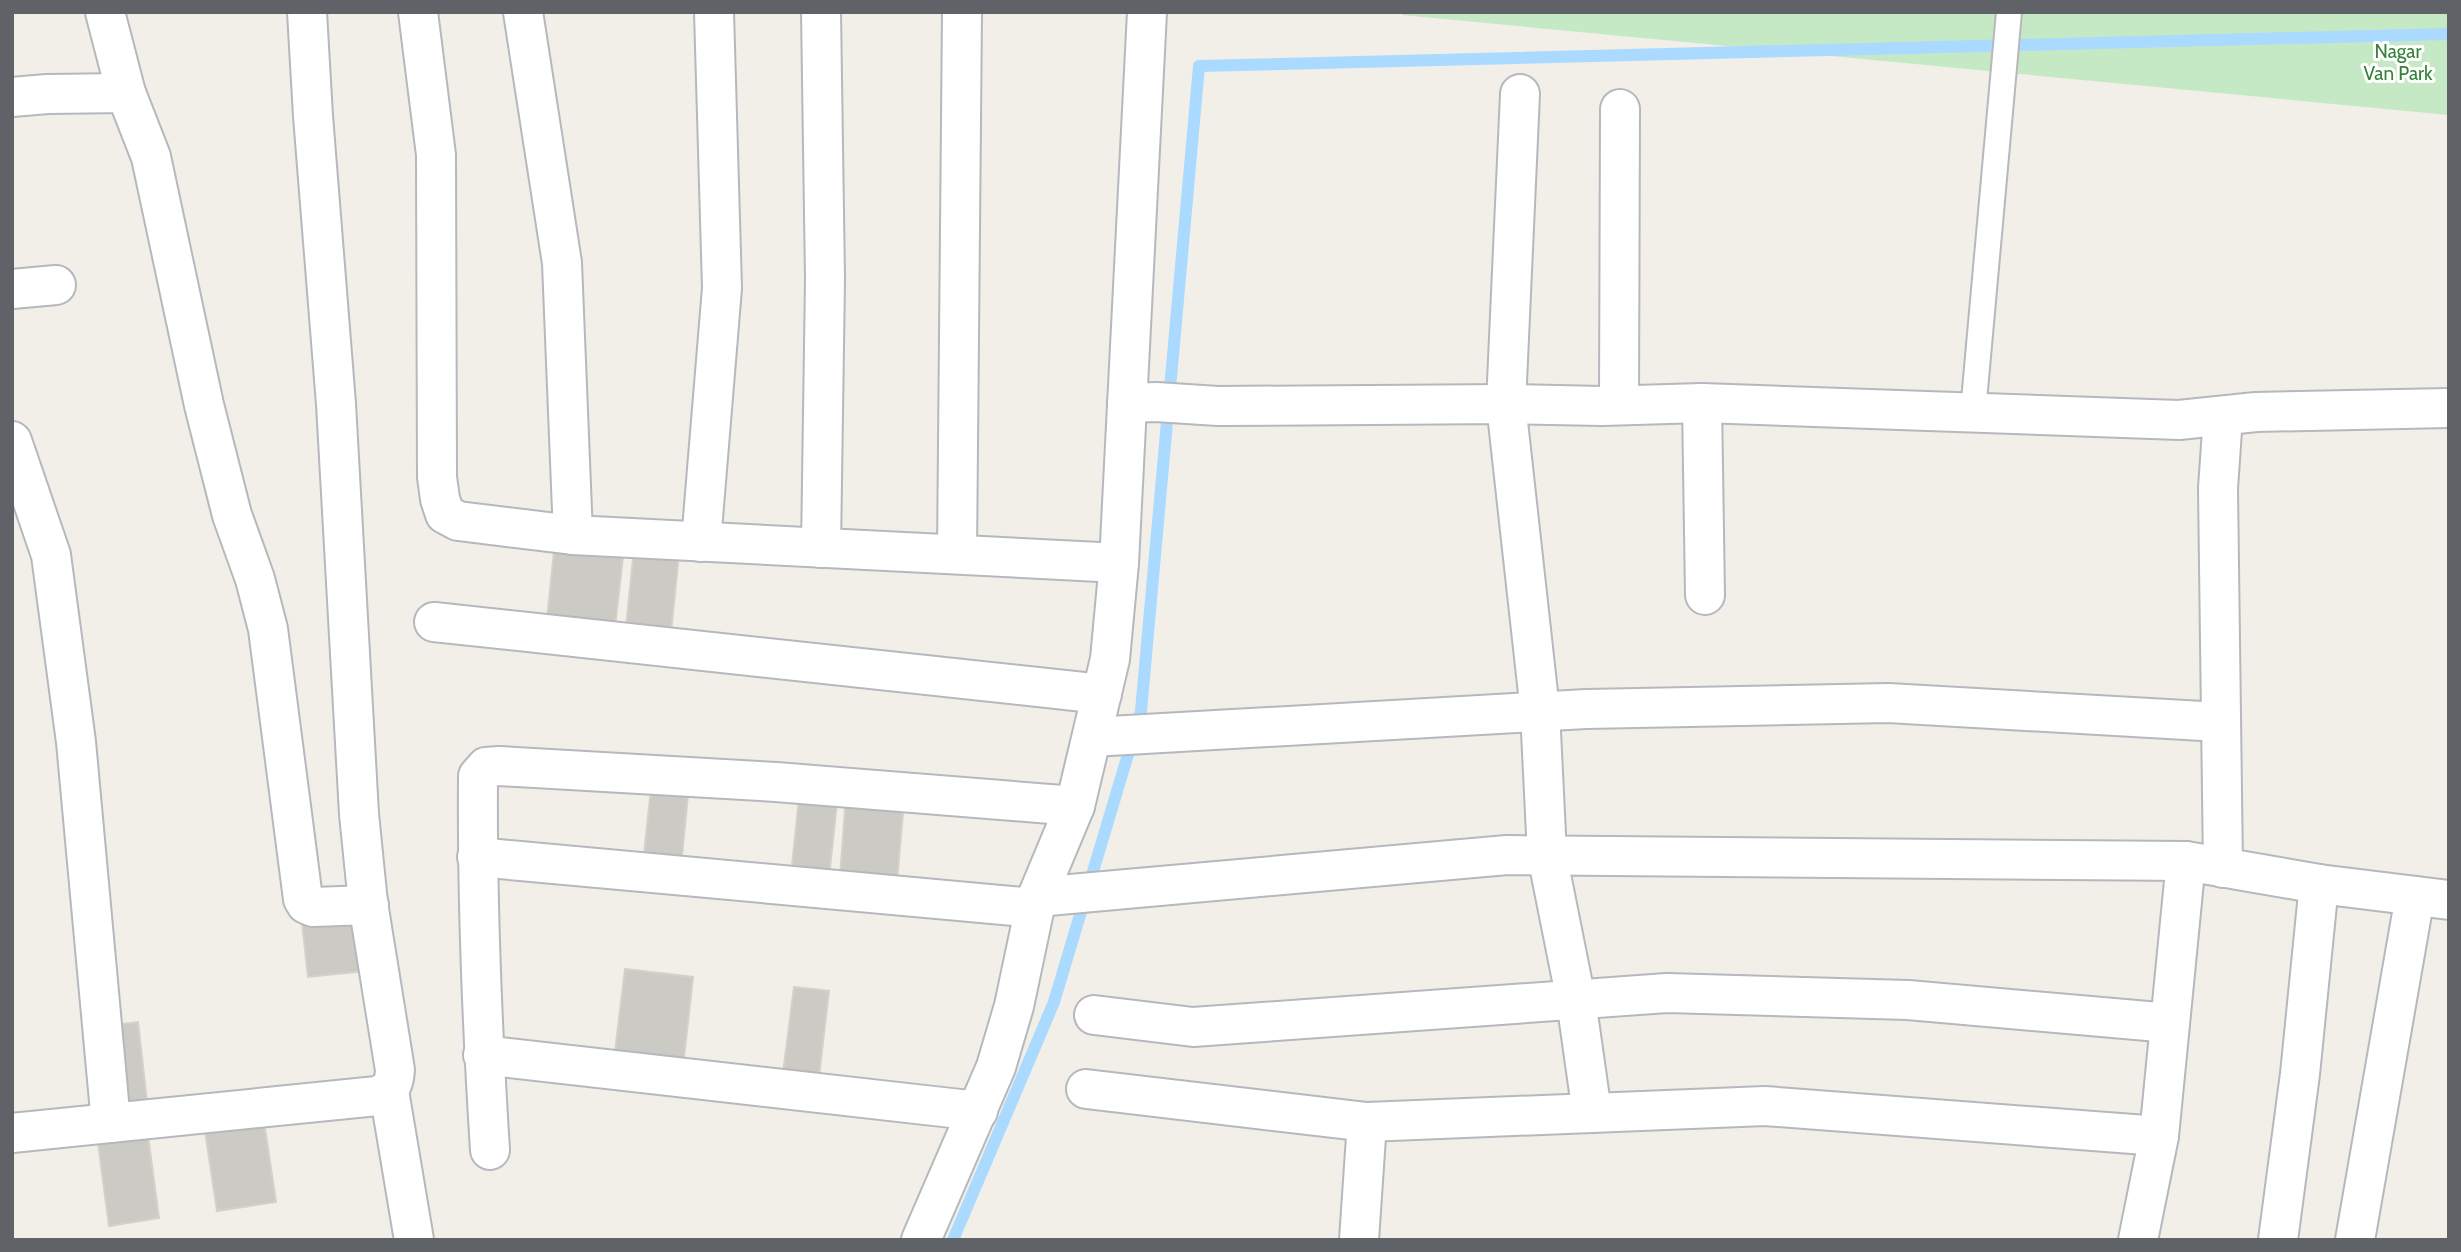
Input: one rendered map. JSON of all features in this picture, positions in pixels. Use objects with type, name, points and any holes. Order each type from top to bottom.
[{"type":"street","points":[[105,12],[126,93],[151,157],[204,405],[232,515],[255,579],[268,629],[303,899],[313,907],[369,905]]},
{"type":"street","points":[[12,1133],[377,1096],[389,1091],[394,1082],[395,1070],[369,905],[359,814],[336,404],[307,12]]},
{"type":"street","points":[[418,12],[436,155],[437,477],[445,514],[458,521],[573,535],[1119,563]]},
{"type":"street","points":[[523,12],[562,263],[573,535]]},
{"type":"street","points":[[701,542],[722,288],[714,12]]},
{"type":"street","points":[[821,12],[825,279],[821,548]]},
{"type":"street","points":[[957,554],[962,12]]},
{"type":"street","points":[[1117,735],[1102,694],[1110,659],[1119,563],[1153,403],[1147,12]]},
{"type":"street","points":[[12,97],[126,93]]},
{"type":"street","points":[[1520,94],[1506,404],[1540,711],[1547,855],[1576,1000],[1592,1113]]},
{"type":"street","points":[[1619,405],[1620,109]]},
{"type":"street","points":[[12,289],[56,285]]},
{"type":"street","points":[[1153,403],[1218,407],[1702,403],[2179,420],[2256,412],[2449,408]]},
{"type":"street","points":[[1702,403],[1705,595]]},
{"type":"street","points":[[2223,416],[2218,488],[2223,868]]},
{"type":"street","points":[[12,440],[51,555],[76,742],[111,1123]]},
{"type":"street","points":[[434,622],[1102,694]]},
{"type":"street","points":[[1117,735],[1540,711],[1888,703],[2220,722]]},
{"type":"street","points":[[921,1240],[996,1067],[1040,900],[1075,806],[1117,735]]},
{"type":"street","points":[[489,1150],[483,1055],[477,857],[478,776],[486,767],[776,782],[1075,806]]},
{"type":"street","points":[[477,857],[1040,900],[1103,891],[1507,855],[2186,861],[2319,884],[2432,898],[2355,1240]]},
{"type":"street","points":[[2137,1240],[2158,1136],[2186,861]]},
{"type":"street","points":[[2278,1240],[2300,1073],[2319,884]]},
{"type":"street","points":[[1094,1014],[1193,1027],[1667,993],[1908,1000],[2170,1023]]},
{"type":"street","points":[[483,1055],[978,1111]]},
{"type":"street","points":[[1086,1089],[1367,1122],[1765,1106],[2158,1136]]},
{"type":"street","points":[[389,1091],[414,1240]]},
{"type":"street","points":[[1359,1240],[1367,1122]]},
{"type":"lane","points":[[1973,412],[2009,12]]},
{"type":"green space","name":"Nagar Van Park","points":[[1402,12],[2449,12],[2449,115],[1402,15]]},
{"type":"building","points":[[556,533],[625,540],[614,635],[546,628]]},
{"type":"building","points":[[635,539],[680,544],[670,642],[625,637]]},
{"type":"building","points":[[652,780],[689,784],[681,867],[643,863]]},
{"type":"building","points":[[800,789],[838,793],[829,878],[791,875]]},
{"type":"building","points":[[846,796],[904,801],[897,881],[840,877]]},
{"type":"building","points":[[368,914],[374,970],[308,977],[302,922]]},
{"type":"building","points":[[625,969],[693,977],[683,1067],[614,1060]]},
{"type":"building","points":[[794,987],[829,991],[818,1085],[782,1081]]},
{"type":"building","points":[[138,1022],[147,1102],[115,1106],[106,1026]]},
{"type":"building","points":[[263,1115],[276,1202],[217,1211],[204,1124]]},
{"type":"building","points":[[148,1136],[159,1218],[109,1226],[98,1143]]},
{"type":"waterway","points":[[953,1240],[1054,1002],[1141,711],[1199,66],[2449,34]]}]
